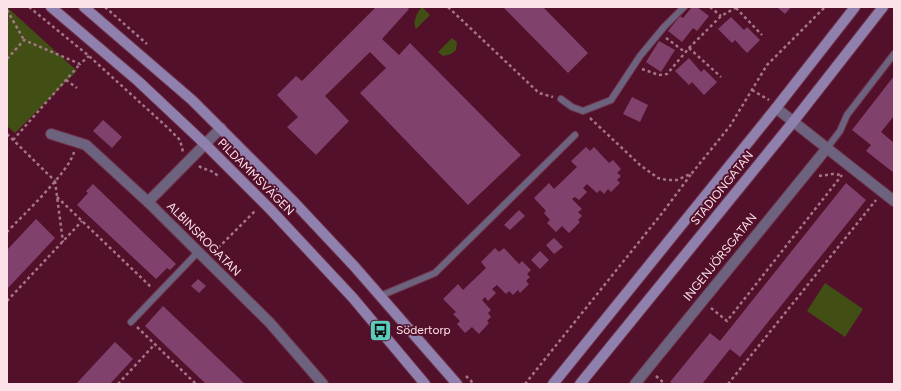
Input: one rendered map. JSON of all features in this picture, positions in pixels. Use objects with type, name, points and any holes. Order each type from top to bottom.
[{"type":"main road","name":"PILDAMMSVÄGEN","points":[[51,7],[138,81],[205,144],[270,209],[353,298],[425,384]]},
{"type":"main road","name":"PILDAMMSVÄGEN","points":[[84,7],[192,100],[221,128],[293,201],[380,296],[456,384]]},
{"type":"main road","name":"STADIONGATAN","points":[[553,384],[776,108],[855,7]]},
{"type":"main road","name":"STADIONGATAN","points":[[580,384],[793,122],[883,7]]},
{"type":"street","points":[[776,108],[894,201]]},
{"type":"street","points":[[148,202],[221,128]]},
{"type":"street","name":"ALBINSROGATAN","points":[[51,134],[86,145],[148,202],[270,323],[323,384]]},
{"type":"street","name":"INGENJÖRSGATAN","points":[[635,384],[827,148]]},
{"type":"lane","points":[[561,99],[572,107],[583,111],[611,100],[640,56],[659,33],[684,7]]},
{"type":"lane","points":[[827,148],[840,131],[846,115],[894,54]]},
{"type":"lane","points":[[380,296],[435,273],[575,136]]},
{"type":"lane","points":[[131,322],[158,292],[198,252]]},
{"type":"path","points":[[448,7],[539,93],[561,99]]},
{"type":"path","points":[[710,7],[721,16]]},
{"type":"path","points":[[525,384],[664,212],[692,173],[730,126],[767,65],[825,7]]},
{"type":"path","points":[[634,66],[659,75],[668,74],[685,52],[721,16],[736,8],[762,35]]},
{"type":"path","points":[[7,10],[24,40],[80,64]]},
{"type":"path","points":[[659,33],[685,52]]},
{"type":"path","points":[[7,59],[24,40]]},
{"type":"path","points":[[689,48],[721,76]]},
{"type":"path","points":[[13,140],[80,64],[89,56]]},
{"type":"path","points":[[66,80],[77,88]]},
{"type":"path","points":[[752,90],[770,101],[776,108]]},
{"type":"path","points":[[583,111],[640,165],[658,178],[677,180],[692,173]]},
{"type":"path","points":[[7,134],[55,181],[62,242]]},
{"type":"path","points":[[7,232],[55,181],[72,160],[77,142]]},
{"type":"path","points":[[813,181],[819,176],[833,174],[846,176]]},
{"type":"path","points":[[715,302],[710,308],[727,321],[842,175]]},
{"type":"path","points":[[728,384],[882,192]]},
{"type":"path","points":[[57,197],[158,292]]},
{"type":"path","points":[[206,260],[255,211]]},
{"type":"path","points":[[7,301],[82,221]]},
{"type":"path","points":[[228,231],[232,234]]},
{"type":"path","points":[[131,322],[196,384]]},
{"type":"path","points":[[118,384],[155,344]]},
{"type":"path","points":[[653,380],[661,370]]},
{"type":"path","points":[[656,376],[665,384]]},
{"type":"green space","points":[[7,7],[77,71],[15,133],[7,126]]},
{"type":"green space","points":[[422,7],[430,15],[416,29],[416,18]]},
{"type":"green space","points":[[452,38],[457,42],[456,50],[451,54],[443,56],[438,52]]},
{"type":"green space","points":[[825,283],[863,309],[845,337],[807,311]]},
{"type":"building","points":[[376,7],[407,7],[409,9],[382,39],[399,55],[410,43],[521,155],[468,205],[360,93],[386,68],[370,52],[325,96],[349,121],[316,155],[287,127],[298,117],[277,95],[296,76],[302,81]]},
{"type":"building","points":[[503,7],[543,7],[588,53],[568,73]]},
{"type":"building","points":[[692,7],[697,7],[709,16],[697,31],[693,28],[682,42],[668,31],[680,16],[683,18]]},
{"type":"building","points":[[777,7],[791,7],[785,14]]},
{"type":"building","points":[[731,17],[744,30],[747,27],[760,40],[747,53],[735,40],[732,43],[718,29]]},
{"type":"building","points":[[659,41],[675,50],[661,72],[646,62]]},
{"type":"building","points":[[689,58],[701,72],[704,69],[717,82],[704,95],[692,82],[689,85],[675,71]]},
{"type":"building","points":[[894,76],[894,116],[881,132],[894,143],[894,173],[866,151],[871,145],[852,130]]},
{"type":"building","points":[[632,97],[648,105],[640,122],[623,114]]},
{"type":"building","points":[[103,120],[122,137],[112,148],[93,131]]},
{"type":"building","points":[[586,147],[590,151],[594,147],[609,163],[613,160],[621,169],[617,173],[621,176],[617,180],[620,183],[611,192],[608,189],[604,194],[600,190],[597,193],[587,184],[583,188],[587,192],[579,200],[575,197],[572,199],[582,209],[578,212],[582,216],[578,220],[580,222],[569,233],[562,226],[556,232],[547,223],[550,220],[544,213],[546,211],[534,198],[549,183],[554,189],[577,167],[571,161]]},
{"type":"building","points":[[846,183],[866,200],[740,357],[730,349],[702,384],[673,384],[670,382],[710,333],[720,341]]},
{"type":"building","points":[[93,184],[176,264],[170,270],[167,268],[156,279],[77,205],[88,193],[86,191]]},
{"type":"building","points":[[519,210],[525,216],[510,230],[504,225]]},
{"type":"building","points":[[36,219],[55,238],[7,289],[7,250]]},
{"type":"building","points":[[554,238],[563,247],[554,254],[546,245]]},
{"type":"building","points":[[495,248],[499,252],[504,248],[519,264],[522,261],[531,270],[527,274],[530,277],[526,281],[529,284],[520,293],[518,290],[513,295],[509,291],[506,294],[497,285],[492,289],[496,293],[488,301],[485,297],[482,300],[491,310],[488,313],[491,317],[487,321],[489,323],[479,334],[472,327],[465,333],[457,324],[460,321],[453,314],[456,312],[443,299],[458,284],[463,290],[486,268],[481,262]]},
{"type":"building","points":[[540,251],[549,260],[540,269],[531,260]]},
{"type":"building","points":[[198,279],[206,286],[199,293],[191,286]]},
{"type":"building","points":[[163,306],[245,384],[206,384],[145,326]]},
{"type":"building","points":[[115,342],[133,359],[110,384],[76,384]]},
{"type":"place","name":"Södertorp","points":[[381,330]]}]
